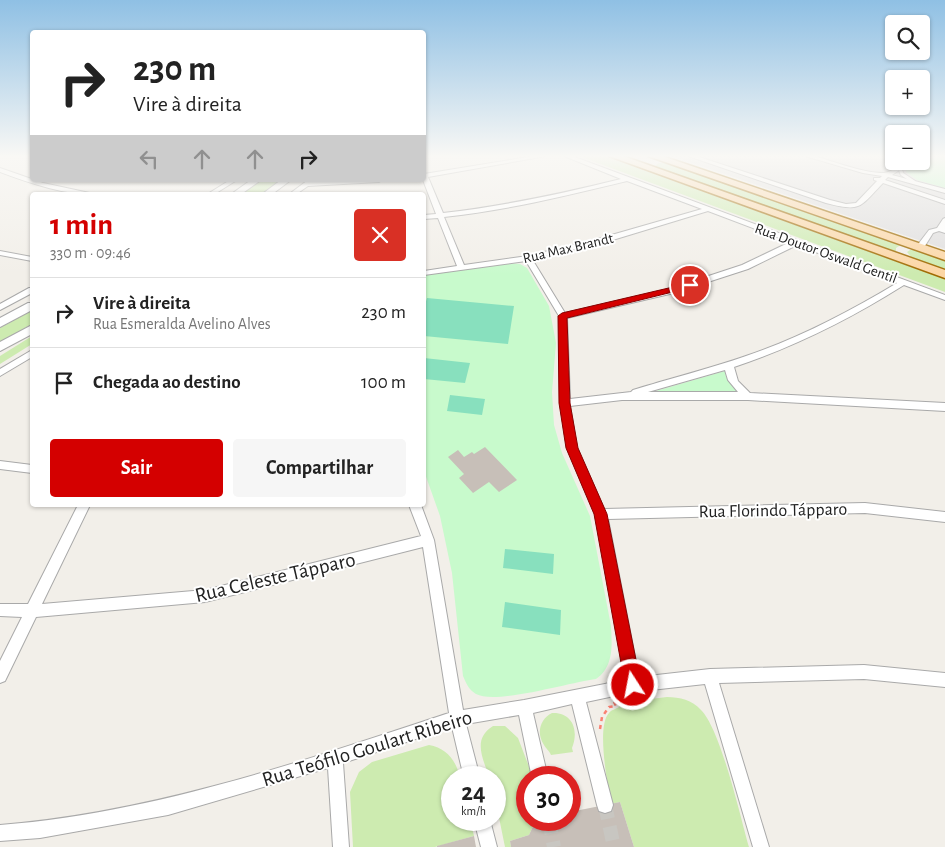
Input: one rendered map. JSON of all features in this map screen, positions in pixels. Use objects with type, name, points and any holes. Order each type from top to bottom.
[{"type":"main road","points":[[725,196],[945,274]]},
{"type":"main road","points":[[768,196],[945,256]]},
{"type":"main road","points":[[900,258],[899,249],[915,246]]},
{"type":"street","points":[[432,196],[462,268]]},
{"type":"street","points":[[426,218],[489,210],[560,196]]},
{"type":"street","name":"Rua Doutor Oswald Gentil","points":[[672,196],[945,298]]},
{"type":"street","points":[[809,196],[853,207],[858,206],[868,196]]},
{"type":"street","points":[[926,196],[944,201]]},
{"type":"street","name":"Rua Max Brandt","points":[[426,273],[528,258],[612,238],[709,209]]},
{"type":"street","points":[[915,246],[931,231],[942,230],[945,220]]},
{"type":"street","points":[[562,316],[671,291],[745,267],[798,242]]},
{"type":"street","points":[[0,253],[30,259]]},
{"type":"street","points":[[528,258],[562,316],[565,403],[572,448],[601,514],[633,685]]},
{"type":"street","points":[[622,396],[729,366],[807,336],[865,307],[904,282]]},
{"type":"street","points":[[0,307],[30,291]]},
{"type":"street","points":[[0,323],[30,307]]},
{"type":"street","points":[[0,347],[30,329]]},
{"type":"street","points":[[0,373],[30,354]]},
{"type":"street","points":[[729,366],[730,376],[736,387],[748,396]]},
{"type":"street","points":[[565,403],[622,396],[748,396],[945,406]]},
{"type":"street","points":[[0,465],[30,469]]},
{"type":"street","points":[[0,676],[83,507]]},
{"type":"street","points":[[416,507],[428,540],[457,718],[469,766]]},
{"type":"street","name":"Rua Florindo Tápparo","points":[[601,514],[865,508],[945,517]]},
{"type":"street","name":"Rua Celeste Tápparo","points":[[0,610],[32,611],[205,596],[428,540]]},
{"type":"street","name":"Rua Teófilo Goulart Ribeiro","points":[[0,833],[40,830],[168,807],[335,758],[457,718],[524,707],[633,685],[710,676],[864,672],[945,680]]},
{"type":"street","points":[[710,676],[761,847]]},
{"type":"street","points":[[577,696],[604,805]]},
{"type":"street","points":[[524,707],[537,766]]},
{"type":"street","points":[[335,758],[341,847]]},
{"type":"street","points":[[485,831],[489,847]]},
{"type":"path","points":[[600,734],[602,718],[610,708],[616,706],[609,690]]},
{"type":"shaded area","points":[[788,196],[945,196],[945,249]]},
{"type":"green space","points":[[685,196],[714,196],[945,279],[945,292]]},
{"type":"green space","points":[[732,196],[762,196],[902,244],[896,248],[896,254]]},
{"type":"green space","points":[[910,250],[945,259],[945,271],[913,259],[907,252]]},
{"type":"green space","points":[[508,263],[520,264],[527,268],[549,306],[556,343],[552,392],[554,425],[562,453],[590,516],[611,626],[611,655],[606,668],[596,679],[516,695],[486,697],[476,694],[471,690],[463,676],[452,573],[440,516],[426,477],[426,275]]},
{"type":"green space","points":[[427,298],[514,306],[508,344],[426,336]]},
{"type":"green space","points":[[30,311],[30,325],[0,342],[0,328]]},
{"type":"green space","points":[[30,337],[30,345],[0,364],[0,356]]},
{"type":"green space","points":[[426,358],[470,363],[465,383],[426,379]]},
{"type":"green space","points":[[725,371],[726,377],[737,392],[649,393]]},
{"type":"green space","points":[[450,395],[485,399],[482,415],[447,411]]},
{"type":"green space","points":[[505,549],[554,554],[553,574],[503,568]]},
{"type":"green space","points":[[505,602],[561,610],[560,635],[502,627]]},
{"type":"green space","points":[[667,697],[690,701],[701,710],[708,720],[723,754],[749,847],[634,847],[620,802],[611,804],[603,743],[605,720],[610,712],[619,707],[618,703]]},
{"type":"green space","points":[[552,713],[565,716],[572,724],[575,735],[573,752],[551,755],[544,745],[540,736],[540,727]]},
{"type":"green space","points":[[493,726],[505,726],[518,738],[529,766],[516,766],[516,831],[531,831],[529,835],[510,841],[511,847],[505,847],[502,831],[506,831],[506,766],[485,766],[481,743],[487,731]]},
{"type":"green space","points":[[429,745],[446,752],[456,766],[441,766],[441,831],[473,831],[474,836],[435,847],[353,847],[350,792],[359,772],[372,762]]},
{"type":"building","points":[[485,447],[517,480],[499,492],[489,482],[473,493],[459,478],[464,474],[448,457],[458,450],[464,457],[472,452],[474,454]]},
{"type":"building","points":[[620,802],[634,847],[511,847],[510,841],[529,835],[531,831],[581,831],[581,810]]},
{"type":"building","points":[[474,836],[476,847],[437,847],[437,846]]},
{"type":"tunnel","points":[[605,805],[614,847]]},
{"type":"tunnel","points":[[551,831],[554,847]]},
{"type":"route","points":[[633,685],[601,514],[572,448],[565,403],[562,316],[690,285]]}]
